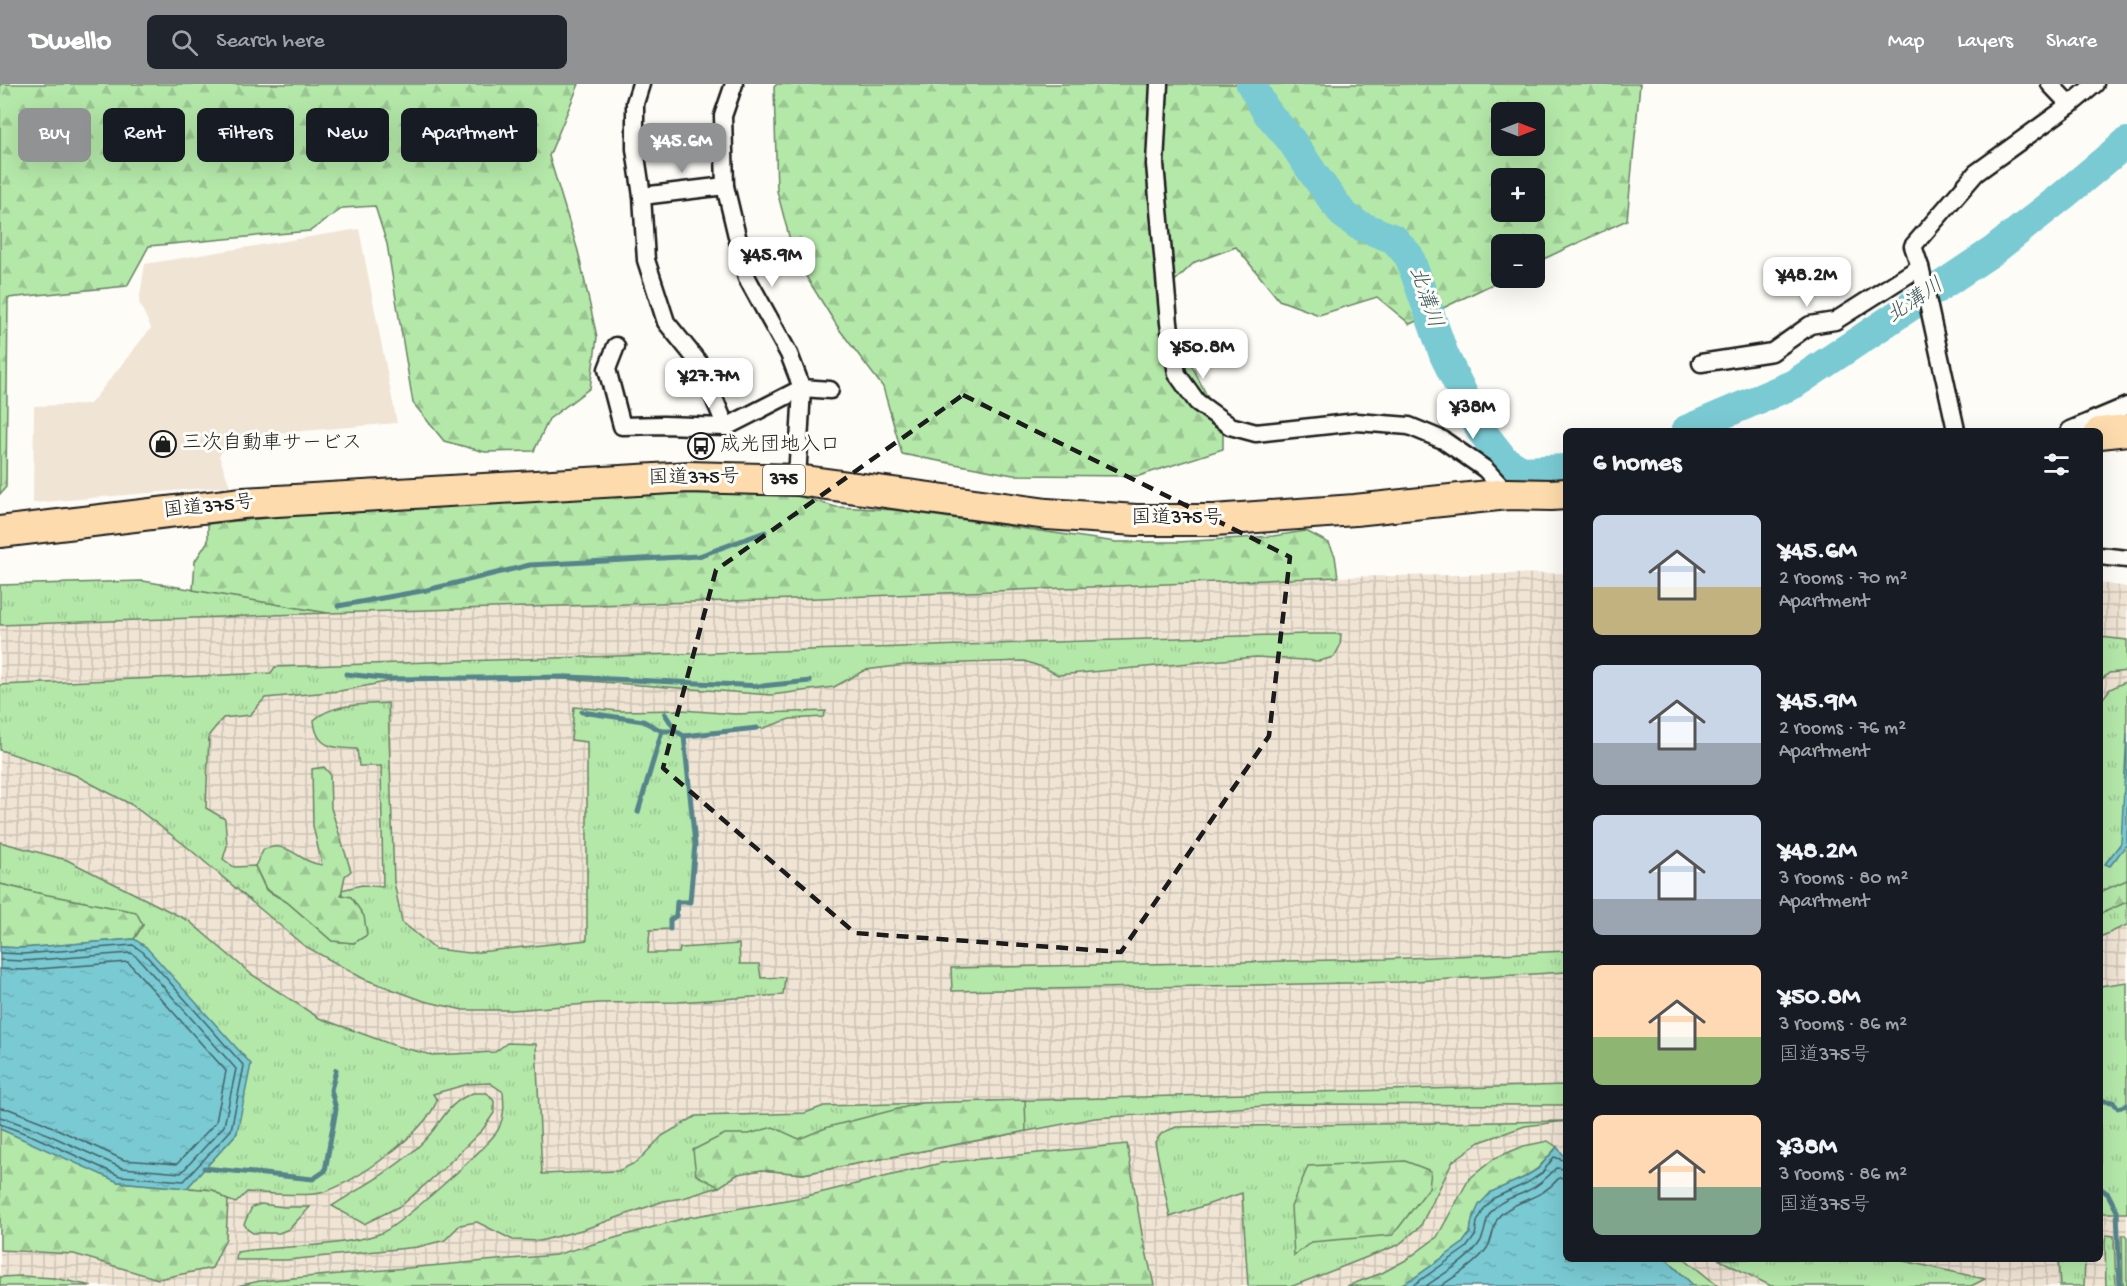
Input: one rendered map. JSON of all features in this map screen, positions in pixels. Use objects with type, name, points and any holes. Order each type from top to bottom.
[{"type":"highway","points":[[2103,433],[2127,430]]},
{"type":"highway","name":"国道375号","points":[[0,532],[243,503],[688,477],[797,480],[1047,513],[1136,520],[1214,520],[1355,510],[1508,494],[1563,494]]},
{"type":"street","points":[[641,84],[635,102],[635,149],[642,196],[646,260],[666,322],[700,364],[726,427]]},
{"type":"street","points":[[734,84],[723,116],[725,186],[747,278],[789,354],[802,388],[797,480]]},
{"type":"street","points":[[1160,84],[1155,165],[1169,322],[1177,374],[1197,402],[1230,426],[1256,433],[1357,422],[1409,426],[1443,440],[1485,469],[1508,494]]},
{"type":"street","points":[[2050,84],[2070,105]]},
{"type":"street","points":[[1956,428],[1920,267],[1913,246],[1976,174],[2095,84]]},
{"type":"street","points":[[642,196],[725,186]]},
{"type":"street","points":[[1701,363],[1772,352],[1810,325],[1835,321],[1920,267]]},
{"type":"street","points":[[616,346],[607,369],[622,426],[726,427],[802,388],[830,390]]},
{"type":"street","points":[[2075,428],[2127,406]]},
{"type":"street","points":[[2103,556],[2127,560]]},
{"type":"highlighted area","points":[[963,395],[1290,557],[1269,736],[1121,952],[855,933],[663,768],[716,570]]},
{"type":"shaded area","name":"三次自動車サービス","points":[[359,229],[397,423],[233,437],[219,456],[230,486],[33,503],[34,406],[90,404],[151,328],[139,302],[145,264]]},
{"type":"shaded area","points":[[708,493],[791,494],[836,507],[895,510],[1116,542],[1179,542],[1273,536],[1306,531],[1329,543],[1335,556],[1338,577],[1563,573],[1563,1262],[2103,1262],[2103,583],[2127,587],[2127,1286],[0,1286],[0,585],[143,581],[192,590],[195,561],[208,541],[208,524],[282,516],[523,501]]},
{"type":"green space","points":[[0,84],[579,84],[549,156],[578,251],[597,337],[590,388],[549,419],[534,451],[485,452],[444,441],[413,403],[387,244],[375,206],[343,208],[310,231],[149,246],[127,286],[8,298],[6,487],[0,494]]},
{"type":"green space","points":[[777,84],[1640,84],[1627,220],[1545,258],[1545,234],[1491,234],[1491,285],[1410,324],[1377,297],[1319,315],[1279,300],[1236,247],[1195,262],[1161,294],[1185,352],[1223,428],[1223,449],[1139,476],[1013,475],[902,454],[883,387],[839,329],[795,259],[777,191],[774,87]]},
{"type":"green space","points":[[623,493],[791,494],[836,507],[895,510],[1116,542],[1179,542],[1273,536],[1306,531],[1329,543],[1335,556],[1338,577],[794,599],[328,613],[193,590],[195,561],[208,541],[208,524],[363,510]]},
{"type":"green space","points":[[143,581],[328,613],[0,625],[0,585]]},
{"type":"green space","points":[[1341,634],[1340,646],[1334,657],[1319,661],[1256,657],[1058,675],[1024,661],[905,665],[865,670],[834,687],[771,695],[537,677],[396,680],[340,691],[265,698],[250,715],[223,718],[209,735],[206,808],[225,819],[227,846],[223,859],[234,867],[255,866],[266,890],[287,902],[332,941],[354,943],[341,890],[362,885],[383,887],[381,766],[359,766],[357,749],[327,745],[318,736],[314,720],[330,710],[388,703],[394,882],[402,922],[435,949],[470,953],[587,940],[587,742],[571,740],[574,707],[620,711],[682,710],[735,714],[826,711],[823,717],[790,719],[764,728],[684,736],[695,844],[690,902],[677,902],[676,916],[670,920],[670,929],[650,930],[648,953],[679,953],[680,948],[739,944],[740,964],[759,964],[761,978],[785,977],[783,995],[678,1002],[599,1003],[513,1010],[463,1010],[424,1001],[364,979],[303,945],[186,846],[132,805],[75,775],[0,750],[0,685],[271,673],[275,667]]},
{"type":"green space","points":[[2103,637],[2127,640],[2127,671],[2109,673],[2103,678]]},
{"type":"green space","points":[[2127,681],[2127,925],[2103,936],[2103,698],[2110,689]]},
{"type":"green space","points":[[324,767],[330,774],[331,808],[351,871],[345,876],[341,895],[351,897],[364,916],[367,935],[354,943],[332,941],[287,902],[266,889],[255,866],[264,849],[276,847],[285,848],[310,862],[322,865],[313,826],[312,769]]},
{"type":"green space","points":[[0,842],[67,860],[189,921],[251,974],[319,1018],[396,1046],[432,1055],[495,1052],[507,1043],[536,1044],[542,1174],[618,1171],[637,1162],[662,1136],[696,1116],[805,1113],[824,1106],[1563,1085],[1563,1105],[1292,1104],[1095,1118],[803,1174],[762,1170],[740,1173],[719,1187],[664,1201],[585,1229],[540,1241],[513,1240],[477,1222],[460,1225],[445,1240],[418,1247],[287,1260],[236,1260],[237,1252],[345,1242],[379,1234],[389,1228],[443,1185],[493,1137],[502,1119],[503,1092],[490,1083],[468,1084],[433,1094],[437,1100],[431,1113],[387,1156],[351,1180],[320,1193],[294,1195],[247,1192],[236,1203],[225,1199],[213,1190],[187,1188],[237,1133],[146,947],[134,939],[143,925],[38,893],[0,884]]},
{"type":"green space","points":[[2127,880],[2127,902],[2103,913],[2103,891]]},
{"type":"green space","points":[[0,884],[136,912],[143,925],[134,939],[22,948],[0,947]]},
{"type":"green space","points":[[1563,951],[1563,972],[1399,982],[952,991],[951,968],[1386,959]]},
{"type":"green space","points":[[2127,982],[2127,1213],[2103,1213],[2103,986]]},
{"type":"green space","points":[[473,1093],[487,1093],[494,1101],[494,1113],[483,1129],[444,1168],[402,1205],[364,1224],[332,1206],[403,1160],[424,1141],[456,1102]]},
{"type":"green space","points":[[1025,1100],[1026,1131],[803,1174],[762,1170],[738,1174],[719,1187],[696,1175],[693,1150],[725,1134],[749,1134],[773,1127],[799,1139],[828,1127],[921,1103]]},
{"type":"green space","points":[[1563,1121],[1525,1126],[1480,1142],[1453,1161],[1420,1227],[1398,1245],[1293,1286],[1248,1286],[1242,1193],[1170,1217],[1155,1142],[1162,1133],[1176,1127]]},
{"type":"green space","points":[[0,1129],[118,1182],[213,1190],[228,1201],[226,1238],[212,1268],[158,1279],[74,1254],[0,1250]]},
{"type":"green space","points":[[1548,1141],[1557,1147],[1538,1168],[1523,1178],[1491,1192],[1472,1220],[1470,1233],[1462,1244],[1414,1278],[1398,1286],[1347,1286],[1382,1273],[1406,1260],[1437,1237],[1469,1179],[1495,1158],[1524,1146]]},
{"type":"green space","points":[[1127,1144],[1142,1234],[1154,1285],[237,1286],[260,1281],[555,1255],[685,1218],[803,1197],[941,1163]]},
{"type":"green space","points":[[1405,1161],[1431,1171],[1429,1188],[1393,1235],[1311,1242],[1294,1256],[1291,1207],[1308,1166]]},
{"type":"green space","points":[[261,1204],[310,1207],[289,1229],[279,1233],[253,1233],[244,1224],[252,1207]]},
{"type":"green space","points":[[2106,1235],[2114,1236],[2116,1286],[2106,1286]]},
{"type":"green space","points":[[2122,1235],[2127,1238],[2127,1286],[2123,1286]]},
{"type":"green space","points":[[1669,1262],[1689,1262],[1718,1286],[1694,1286]]},
{"type":"green space","points":[[1724,1262],[1908,1262],[1985,1279],[1971,1286],[1771,1286]]},
{"type":"green space","points":[[2058,1262],[2085,1262],[2084,1286],[2060,1286]]},
{"type":"green space","points":[[0,1277],[54,1278],[92,1286],[0,1286]]},
{"type":"water","points":[[2127,733],[2127,844],[2110,866],[2105,864],[2121,843]]},
{"type":"water","points":[[134,939],[146,947],[251,1064],[237,1133],[187,1188],[118,1182],[0,1129],[0,947],[22,948]]},
{"type":"water","points":[[1557,1147],[1563,1154],[1563,1262],[1669,1262],[1694,1286],[1398,1286],[1414,1278],[1462,1244],[1470,1233],[1472,1220],[1479,1205],[1491,1192],[1538,1169]]},
{"type":"waterway","name":"北溝川","points":[[1251,84],[1266,111],[1291,140],[1343,214],[1358,225],[1394,239],[1409,256],[1444,355],[1480,429],[1504,460],[1522,471],[1563,469]]},
{"type":"waterway","name":"北溝川","points":[[1691,428],[1794,384],[1993,251],[2127,142]]},
{"type":"waterway","points":[[338,606],[427,590],[530,565],[699,556],[765,532]]},
{"type":"waterway","points":[[346,674],[391,679],[568,677],[762,686],[810,681]]},
{"type":"waterway","points":[[582,712],[643,721],[662,731]]},
{"type":"waterway","points":[[638,812],[662,731],[676,731],[665,714]]},
{"type":"waterway","points":[[684,736],[757,728]]},
{"type":"waterway","points":[[670,929],[670,920],[676,916],[677,902],[690,902],[695,844],[684,736],[676,731]]},
{"type":"waterway","points":[[204,1168],[313,1179],[325,1171],[336,1109],[331,1090],[336,1070]]},
{"type":"waterway","points":[[2103,1100],[2113,1102],[2118,1108],[2127,1105]]},
{"type":"waterway","points":[[2103,1190],[2108,1194],[2117,1211],[2120,1286]]},
{"type":"place","name":"三次自動車サービス","points":[[163,444]]},
{"type":"place","name":"成光団地入口","points":[[701,446]]}]
